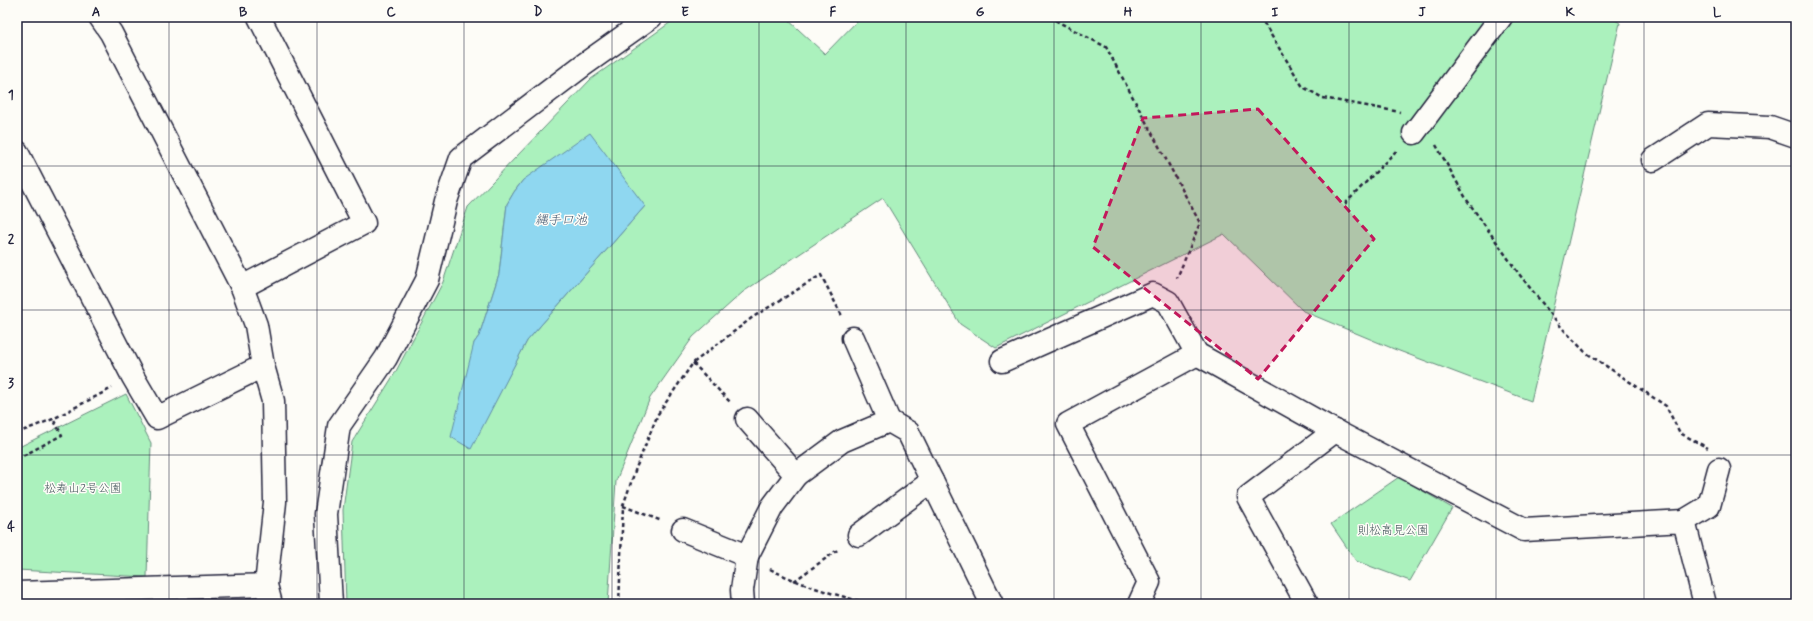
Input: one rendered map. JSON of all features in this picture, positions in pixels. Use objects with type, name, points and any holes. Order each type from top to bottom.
[{"type":"street","points":[[17,593],[268,595],[275,502],[273,401],[263,366],[256,325],[242,287],[111,33],[100,17]]},
{"type":"street","points":[[242,287],[364,223],[259,17]]},
{"type":"street","points":[[331,604],[326,514],[339,426],[386,358],[427,280],[446,201],[461,158],[582,66],[651,17]]},
{"type":"street","points":[[1421,124],[1501,17]]},
{"type":"street","points":[[1653,160],[1708,124],[1770,127],[1796,136]]},
{"type":"street","points":[[17,152],[133,377],[157,418],[263,366]]},
{"type":"street","points":[[1002,361],[1152,294],[1168,302],[1197,354],[1335,431],[1524,530],[1684,521],[1709,506],[1719,469]]},
{"type":"street","points":[[852,338],[889,421],[908,432],[992,604]]},
{"type":"street","points":[[1139,604],[1148,582],[1068,424],[1197,354]]},
{"type":"street","points":[[747,419],[796,475]]},
{"type":"street","points":[[743,604],[742,590],[747,556],[772,507],[796,475],[842,441],[889,421]]},
{"type":"street","points":[[1307,604],[1248,497],[1335,431]]},
{"type":"street","points":[[859,535],[932,481]]},
{"type":"street","points":[[1684,521],[1705,604]]},
{"type":"street","points":[[683,530],[747,556]]},
{"type":"path","points":[[1049,17],[1106,47],[1200,223],[1168,302]]},
{"type":"path","points":[[1260,17],[1303,87],[1324,98],[1421,124],[1467,200],[1538,300],[1585,352],[1666,406],[1680,433],[1707,447],[1719,469]]},
{"type":"path","points":[[1345,204],[1421,124]]},
{"type":"path","points":[[619,604],[623,506],[636,468],[658,414],[693,363],[752,317],[821,275],[852,338]]},
{"type":"path","points":[[693,363],[747,419]]},
{"type":"path","points":[[17,433],[53,419],[133,377]]},
{"type":"path","points":[[17,459],[62,435],[53,419]]},
{"type":"path","points":[[623,506],[683,530]]},
{"type":"path","points":[[794,581],[859,535]]},
{"type":"path","points":[[747,556],[794,581],[832,595],[871,604]]},
{"type":"highlighted area","points":[[1258,109],[1374,239],[1258,379],[1093,247],[1143,118]]},
{"type":"green space","points":[[678,17],[785,17],[825,54],[861,17],[1610,17],[1620,23],[1531,401],[1394,349],[1303,311],[1224,234],[996,348],[960,324],[883,198],[743,292],[693,337],[650,398],[616,481],[608,604],[346,604],[343,510],[352,442],[395,373],[443,282],[468,207],[591,79]],"holes":[[[523,180],[645,206],[527,341],[470,449],[474,343],[479,336],[499,274],[507,204],[514,192]]]},
{"type":"green space","name":"松寿山2号公園","points":[[126,394],[151,443],[147,577],[17,570],[17,448]]},
{"type":"green space","name":"則松高見公園","points":[[1399,477],[1452,508],[1410,581],[1356,561],[1331,524]]},
{"type":"water","name":"縄手口池","points":[[590,133],[645,206],[527,341],[471,449],[451,437],[474,343],[479,336],[499,274],[507,204],[523,180]]}]
